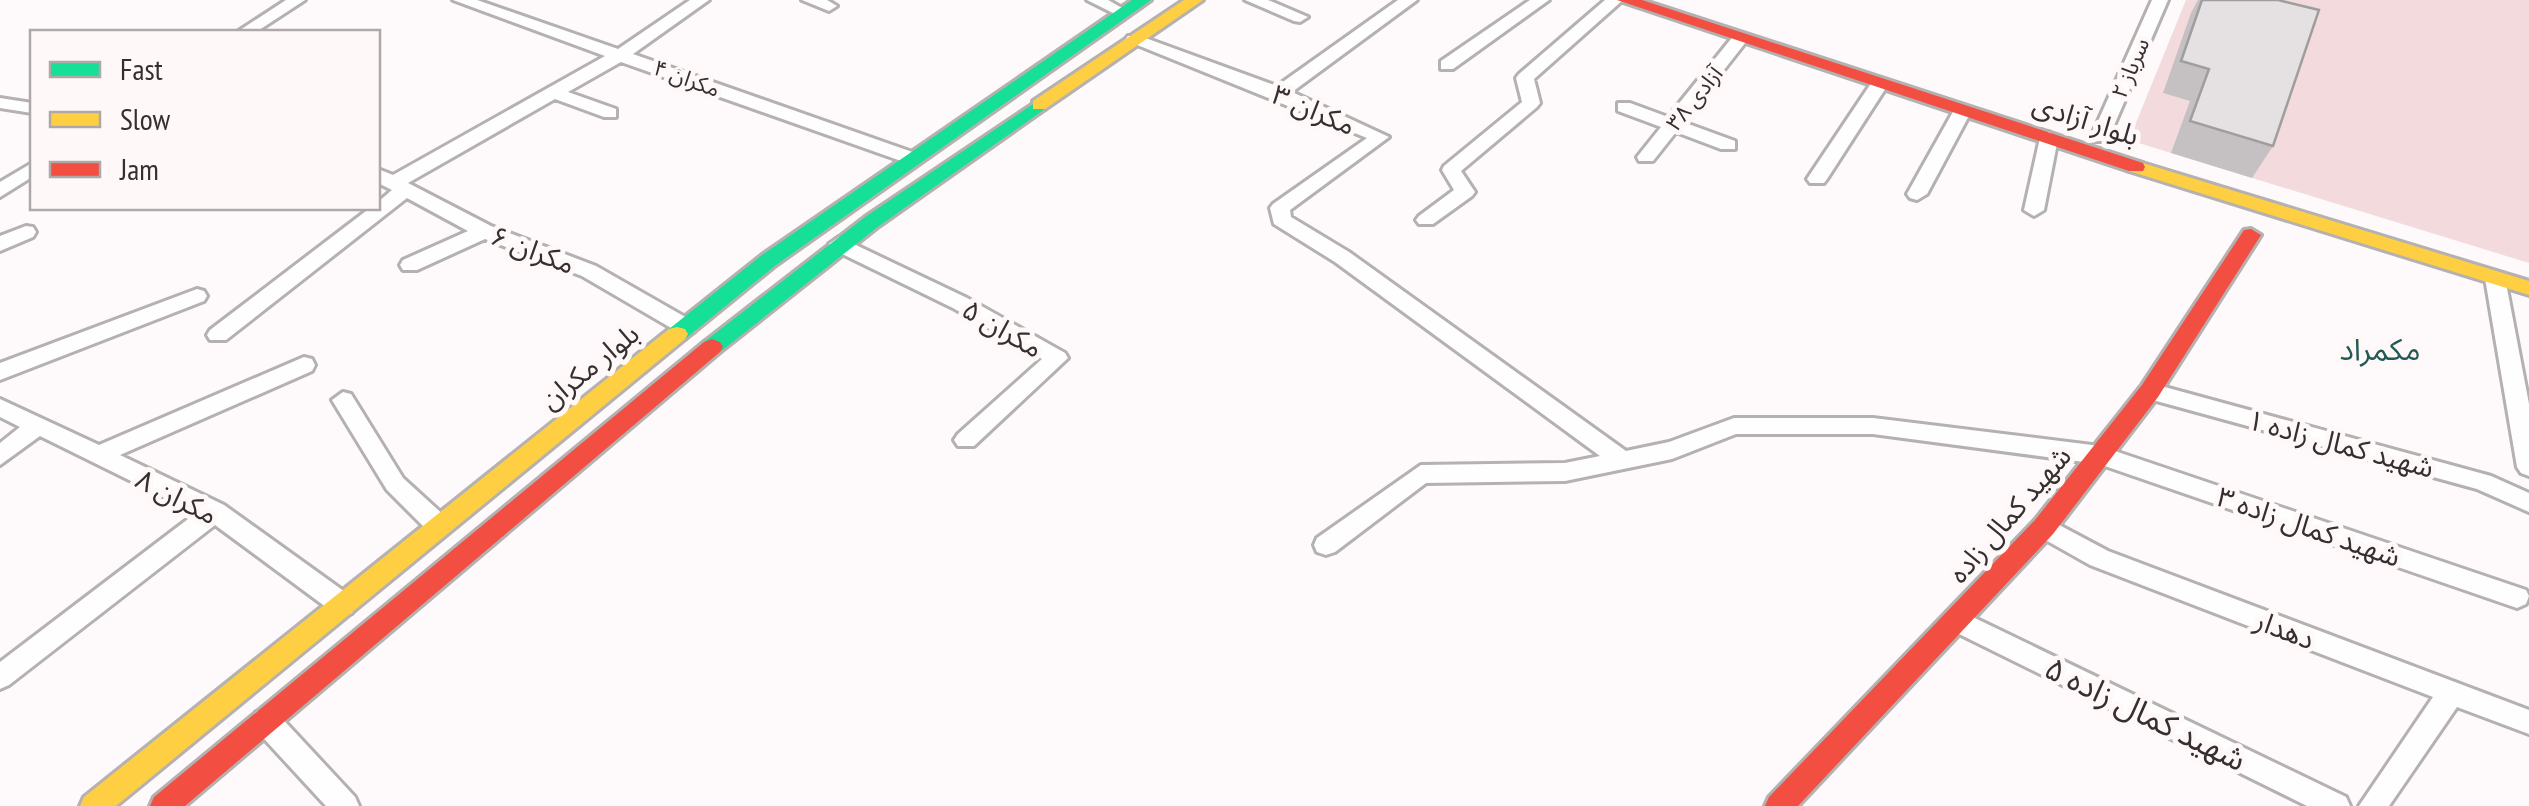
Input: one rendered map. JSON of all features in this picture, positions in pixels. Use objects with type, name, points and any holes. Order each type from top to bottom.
[{"type":"main road","points":[[164,806],[801,272],[1195,0]]},
{"type":"main road","name":"بلوار آزادی","points":[[1625,0],[2181,182],[2529,288]]},
{"type":"main road","name":"بلوار آزادی","points":[[1672,0],[2529,270]]},
{"type":"main road","name":"بلوار مکران","points":[[94,806],[769,260],[1133,7]]},
{"type":"main road","points":[[2181,182],[2251,235],[2325,226]]},
{"type":"main road","name":"شهید کمال زاده","points":[[1790,802],[2044,528],[2150,391],[2251,235]]},
{"type":"street","points":[[248,30],[297,0]]},
{"type":"street","name":"مکران ۴","points":[[461,0],[912,158]]},
{"type":"street","points":[[392,183],[622,54],[701,0]]},
{"type":"street","points":[[810,0],[829,6]]},
{"type":"street","points":[[1095,0],[1133,7]]},
{"type":"street","points":[[1253,0],[1300,16]]},
{"type":"street","points":[[1280,93],[1409,0]]},
{"type":"street","points":[[1447,65],[1541,0]]},
{"type":"street","points":[[1426,220],[1465,192],[1452,170],[1531,104],[1524,78],[1616,0]]},
{"type":"street","name":"سرباز ۲","points":[[2100,136],[2160,0]]},
{"type":"street","name":"آزادی ۳۸","points":[[1646,157],[1742,38]]},
{"type":"street","name":"مکران ۳","points":[[1134,40],[1280,93],[1380,137],[1280,208],[1281,220],[1342,257],[1622,460]]},
{"type":"street","points":[[1817,179],[1880,83]]},
{"type":"street","points":[[552,92],[610,113]]},
{"type":"street","points":[[0,103],[30,108]]},
{"type":"street","points":[[1624,107],[1728,145]]},
{"type":"street","points":[[1917,194],[1962,110]]},
{"type":"street","points":[[2034,210],[2049,138]]},
{"type":"street","points":[[0,192],[30,170]]},
{"type":"street","name":"مکران ۶","points":[[392,183],[484,231],[589,271],[686,327]]},
{"type":"street","points":[[218,335],[361,210]]},
{"type":"street","points":[[410,264],[484,231]]},
{"type":"street","points":[[0,244],[26,232]]},
{"type":"street","name":"مکران ۵","points":[[840,244],[960,303],[1057,358],[966,440]]},
{"type":"street","points":[[2496,278],[2529,467]]},
{"type":"street","points":[[0,372],[197,296]]},
{"type":"street","points":[[97,456],[304,365]]},
{"type":"street","name":"شهید کمال زاده ۱","points":[[2150,391],[2483,482],[2529,502]]},
{"type":"street","points":[[343,400],[394,484],[439,526]]},
{"type":"street","name":"مکران ۸","points":[[0,407],[214,512],[343,605]]},
{"type":"street","points":[[0,456],[36,426]]},
{"type":"street","name":"شهید کمال زاده ۳","points":[[1326,545],[1421,474],[1565,472],[1672,450],[1734,426],[1872,426],[2100,455],[2518,597]]},
{"type":"street","points":[[0,677],[214,512]]},
{"type":"street","name":"دهدار","points":[[2044,528],[2099,558],[2529,722]]},
{"type":"street","name":"شهید کمال زاده ۵","points":[[1956,620],[2336,806]]},
{"type":"street","points":[[2373,806],[2451,692]]},
{"type":"street","points":[[266,721],[345,806]]},
{"type":"shaded area","points":[[2186,0],[2529,0],[2529,263],[2129,140]]},
{"type":"building","points":[[2202,0],[2278,0],[2319,10],[2273,146],[2190,121],[2209,69],[2181,61]]},
{"type":"traffic: fast","points":[[677,334],[769,260],[1143,0]]},
{"type":"traffic: fast","points":[[712,347],[872,222],[1039,105]]},
{"type":"traffic: slow","points":[[1039,105],[1195,0]]},
{"type":"traffic: slow","points":[[2136,167],[2529,288]]},
{"type":"traffic: slow","points":[[94,806],[677,334]]},
{"type":"traffic: jam","points":[[1625,0],[2136,167]]},
{"type":"traffic: jam","points":[[1779,806],[2044,527],[2150,391],[2251,235]]},
{"type":"traffic: jam","points":[[164,806],[712,347]]},
{"type":"district","name":"مکمراد","points":[[2380,348]]}]
